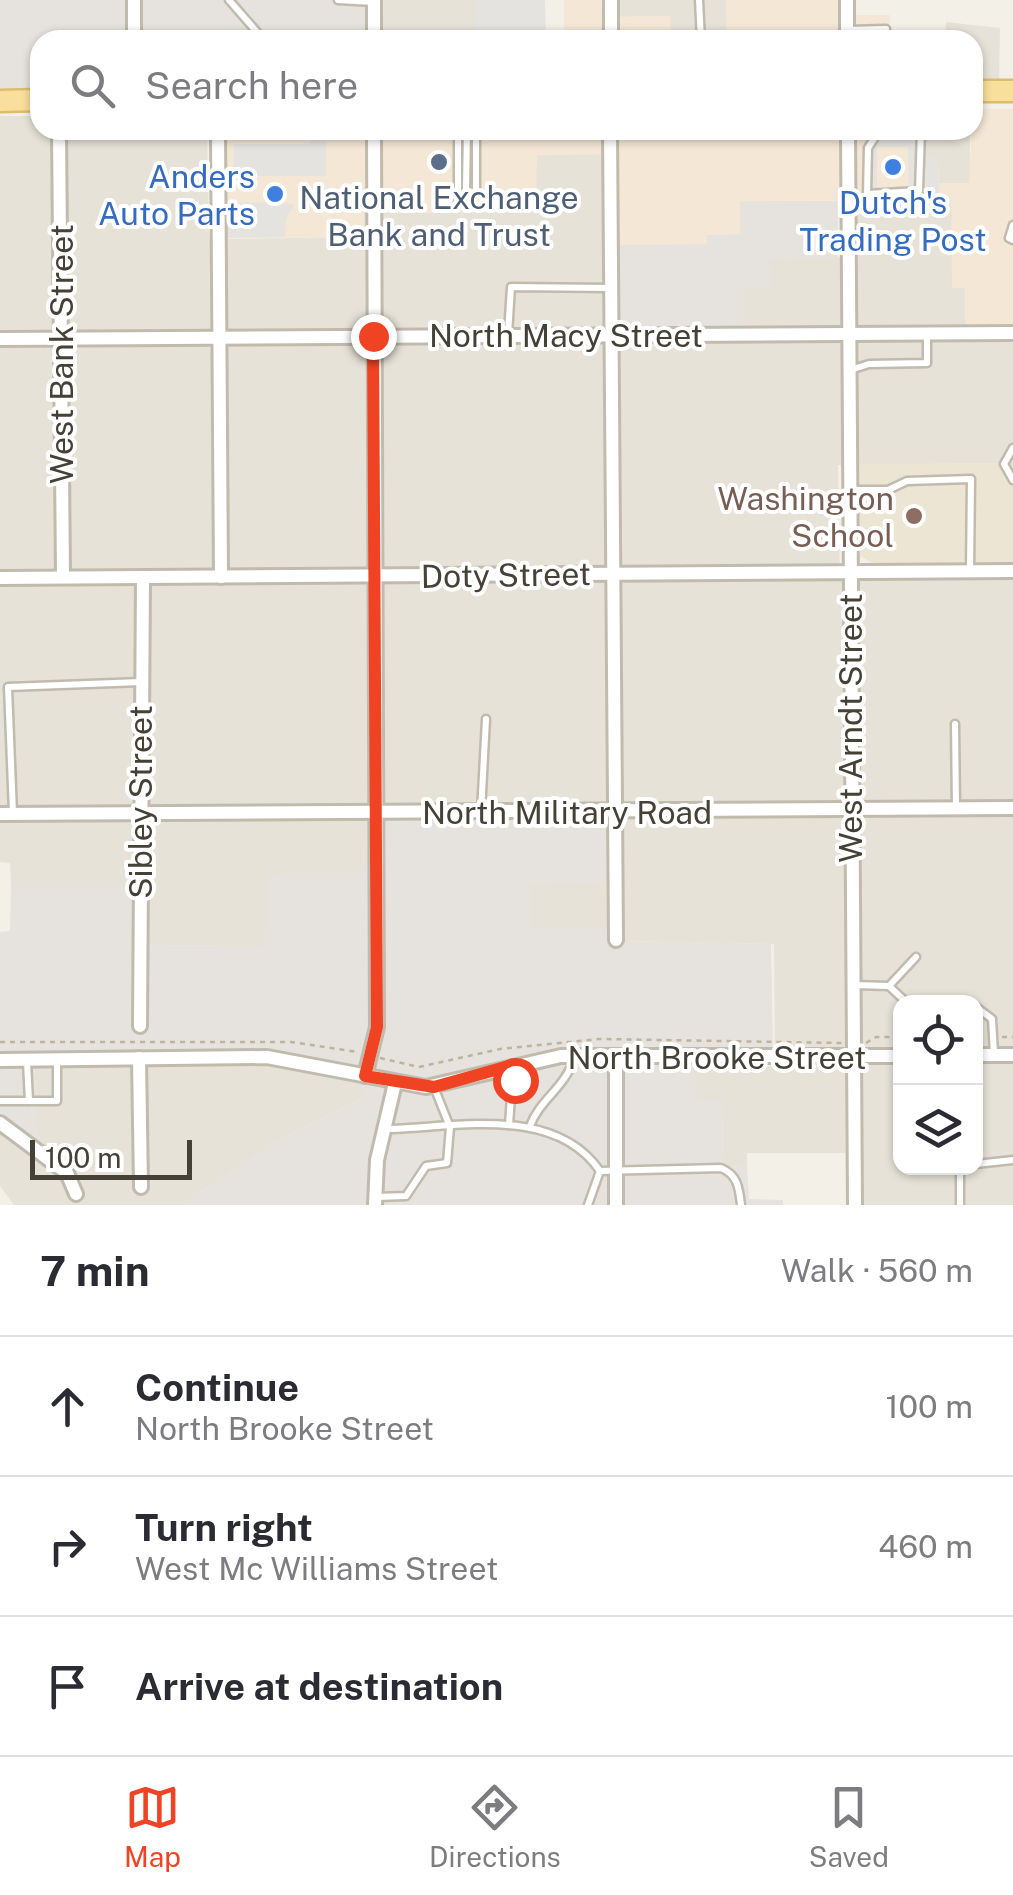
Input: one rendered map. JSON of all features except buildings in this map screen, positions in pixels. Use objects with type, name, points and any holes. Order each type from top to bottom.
[{"type":"main road","points":[[983,91],[1013,91]]},
{"type":"main road","points":[[0,101],[30,100]]},
{"type":"street","points":[[134,0],[134,30]]},
{"type":"street","points":[[610,30],[611,0]]},
{"type":"street","points":[[847,0],[847,30]]},
{"type":"street","points":[[374,1],[374,30]]},
{"type":"street","name":"West Bank Street","points":[[59,140],[63,577]]},
{"type":"street","points":[[218,140],[222,577]]},
{"type":"street","points":[[365,1076],[377,1027],[374,140]]},
{"type":"street","points":[[610,140],[616,940]]},
{"type":"street","name":"West Arndt Street","points":[[848,140],[855,1205]]},
{"type":"street","name":"North Macy Street","points":[[0,340],[1013,332]]},
{"type":"street","name":"Doty Street","points":[[0,578],[1013,571]]},
{"type":"street","name":"Sibley Street","points":[[140,1026],[142,578]]},
{"type":"street","name":"North Military Road","points":[[6,814],[1013,808]]},
{"type":"street","name":"North Brooke Street","points":[[0,1060],[267,1057],[434,1087],[513,1065],[574,1056],[852,1050],[893,1055]]},
{"type":"street","points":[[983,1056],[1013,1055]]},
{"type":"street","points":[[616,1056],[608,1171],[616,1205]]},
{"type":"street","points":[[138,1058],[141,1187]]},
{"type":"street","points":[[375,1201],[384,1129],[396,1083]]},
{"type":"street","points":[[0,1123],[66,1174],[76,1194]]},
{"type":"lane","points":[[230,0],[256,30]]},
{"type":"lane","points":[[338,0],[374,1]]},
{"type":"lane","points":[[699,0],[700,30]]},
{"type":"lane","points":[[458,140],[458,204]]},
{"type":"lane","points":[[458,204],[466,190],[467,140]]},
{"type":"lane","points":[[458,204],[470,200],[476,189],[476,140]]},
{"type":"lane","points":[[868,192],[868,148],[873,140]]},
{"type":"lane","points":[[848,191],[914,194],[922,187],[921,140]]},
{"type":"lane","points":[[848,165],[868,165]]},
{"type":"lane","points":[[1013,225],[1009,228],[1013,240]]},
{"type":"lane","points":[[508,336],[511,287],[611,288]]},
{"type":"lane","points":[[849,370],[869,364],[927,363],[927,333]]},
{"type":"lane","points":[[1013,448],[1004,464],[1013,480]]},
{"type":"lane","points":[[849,490],[888,490],[907,480],[971,479],[970,571]]},
{"type":"lane","points":[[6,814],[8,687],[141,682]]},
{"type":"lane","points":[[481,813],[486,718]]},
{"type":"lane","points":[[955,724],[956,809]]},
{"type":"lane","points":[[889,986],[916,957]]},
{"type":"lane","points":[[852,986],[889,986],[899,995]]},
{"type":"lane","points":[[983,1012],[992,1019],[994,1055]]},
{"type":"lane","points":[[530,1126],[537,1107],[568,1077],[574,1056]]},
{"type":"lane","points":[[27,1060],[28,1101]]},
{"type":"lane","points":[[0,1101],[57,1101],[57,1060]]},
{"type":"lane","points":[[509,1125],[513,1065]]},
{"type":"lane","points":[[375,1201],[406,1196],[426,1166],[448,1163],[450,1127],[434,1087]]},
{"type":"lane","points":[[384,1129],[530,1126],[577,1147],[608,1171],[720,1168],[732,1172],[741,1205]]},
{"type":"lane","points":[[983,1163],[1013,1160]]},
{"type":"lane","points":[[588,1205],[608,1171]]},
{"type":"lane","points":[[960,1175],[960,1205]]},
{"type":"path","points":[[444,1062],[500,1049],[599,1039],[852,1050],[893,1039]]},
{"type":"shaded area","points":[[0,0],[374,0],[374,30],[30,30],[30,100],[0,101]]},
{"type":"shaded area","points":[[379,0],[476,0],[476,30],[378,30]]},
{"type":"shaded area","points":[[476,0],[545,0],[546,30],[476,30]]},
{"type":"shaded area","points":[[564,0],[601,0],[602,17],[670,16],[671,30],[564,30]]},
{"type":"shaded area","points":[[617,0],[726,0],[727,30],[671,30],[670,16],[617,17]]},
{"type":"shaded area","points":[[726,0],[840,0],[841,15],[890,15],[890,30],[727,30]]},
{"type":"shaded area","points":[[946,22],[1000,28],[999,82],[983,82],[983,30],[946,30]]},
{"type":"shaded area","points":[[983,109],[1013,109],[1013,324],[966,324],[965,288],[952,288],[951,200],[741,201],[741,234],[708,235],[708,244],[617,245],[616,154],[537,155],[536,200],[509,201],[508,212],[364,213],[364,237],[225,238],[224,140],[926,140],[926,156],[938,156],[939,183],[969,183],[971,140],[983,140]]},
{"type":"shaded area","points":[[0,116],[30,116],[30,140],[207,140],[209,239],[363,237],[364,213],[508,212],[508,201],[536,155],[602,154],[604,346],[743,342],[743,288],[770,259],[856,257],[856,201],[952,200],[952,287],[965,288],[966,341],[1013,341],[1013,463],[838,465],[840,579],[1013,578],[1013,1205],[855,1205],[854,1153],[747,1153],[747,1167],[723,1166],[722,1101],[695,1100],[695,1067],[775,1066],[774,944],[621,941],[620,928],[529,929],[530,885],[367,872],[265,946],[146,945],[145,887],[11,887],[10,863],[0,862]]},
{"type":"shaded area","points":[[310,140],[326,140],[326,176],[234,176],[234,144],[310,144]]},
{"type":"shaded area","points":[[864,140],[926,140],[926,156],[938,156],[939,200],[928,200],[927,188],[909,188],[908,147],[877,147],[877,188],[864,188]]},
{"type":"shaded area","points":[[926,140],[970,140],[970,183],[939,183],[926,156]]},
{"type":"shaded area","points":[[740,201],[838,201],[838,258],[770,259],[771,288],[743,288],[744,328],[629,329],[619,324],[617,245],[707,244],[707,235],[740,234]]},
{"type":"shaded area","points":[[225,203],[294,205],[286,219],[285,237],[225,238]]},
{"type":"shaded area","points":[[1013,463],[1013,563],[874,564],[860,556],[857,464]]},
{"type":"shaded area","points":[[368,802],[620,802],[620,884],[530,885],[530,928],[621,928],[622,941],[771,944],[773,1056],[695,1056],[695,1099],[722,1100],[723,1166],[747,1167],[749,1199],[783,1200],[783,1205],[181,1205],[282,1138],[358,1100],[376,1080],[288,1059],[36,1061],[38,1150],[0,1123],[0,932],[10,931],[11,887],[139,886],[140,945],[265,946],[266,874],[366,872]]},
{"type":"shaded area","points":[[225,1057],[377,1079],[358,1100],[282,1138],[181,1205],[14,1205],[0,1186],[0,1123],[36,1060]]},
{"type":"place","name":"National Exchange Bank and Trust","points":[[439,162]]},
{"type":"place","name":"Dutch's Trading Post","points":[[893,167]]},
{"type":"place","name":"Anders Auto Parts","points":[[275,194]]},
{"type":"place","name":"Washington School","points":[[914,516]]},
{"type":"route","points":[[373,336],[378,577],[377,1027],[365,1076],[434,1087],[513,1065],[515,1080]]}]
